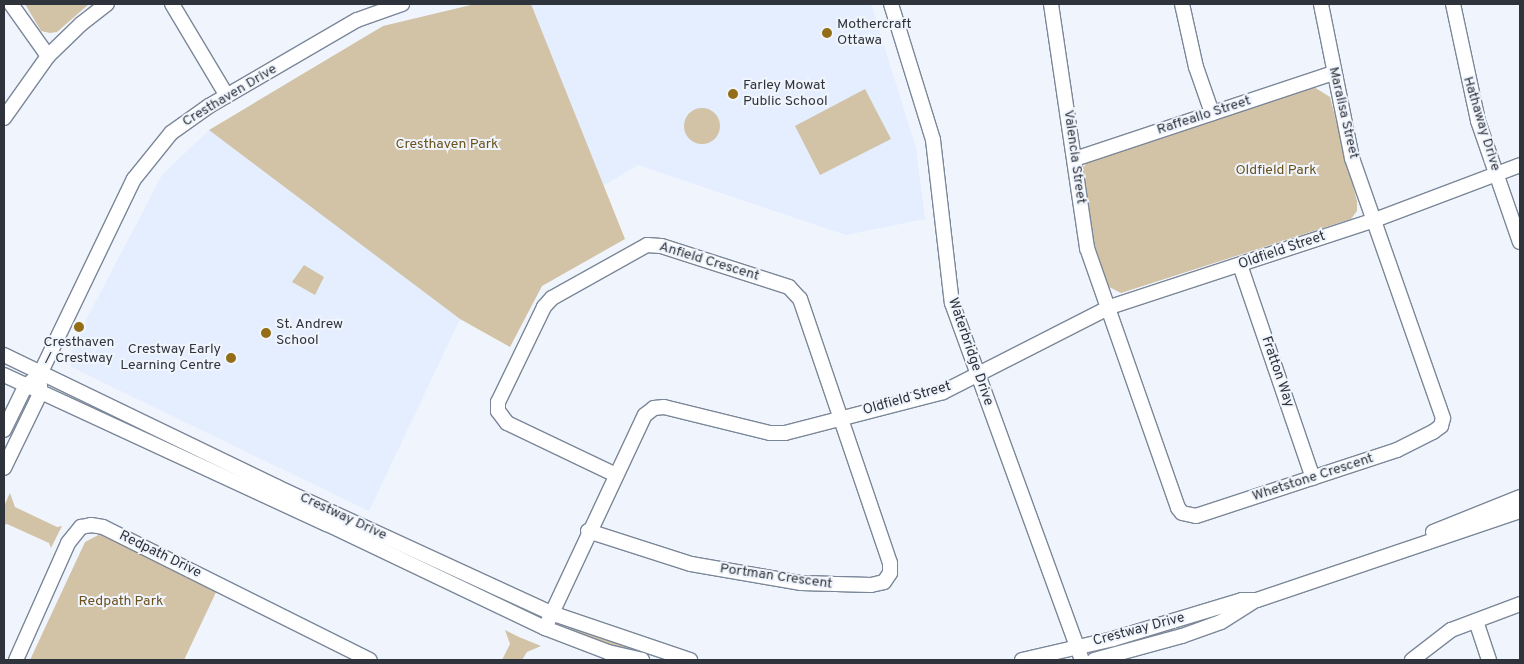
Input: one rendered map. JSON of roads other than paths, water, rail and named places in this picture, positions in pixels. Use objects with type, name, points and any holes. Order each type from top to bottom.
[{"type":"street","points":[[11,4],[48,56]]},
{"type":"street","points":[[4,118],[48,56],[81,24],[107,4]]},
{"type":"street","points":[[172,4],[227,96]]},
{"type":"street","name":"Cresthaven Drive","points":[[40,374],[134,179],[171,133],[227,96],[357,20],[402,4]]},
{"type":"street","name":"Waterbridge Drive","points":[[891,4],[933,140],[948,288],[1082,660]]},
{"type":"street","name":"Valencia Street","points":[[1051,4],[1087,248],[1110,307]]},
{"type":"street","points":[[1182,4],[1196,67],[1212,113]]},
{"type":"street","name":"Maralisa Street","points":[[1321,4],[1333,73],[1352,158],[1372,221]]},
{"type":"street","name":"Hathaway Drive","points":[[1453,4],[1466,74],[1496,174],[1520,242]]},
{"type":"street","name":"Raffeallo Street","points":[[1075,159],[1333,73]]},
{"type":"street","name":"Oldfield Street","points":[[545,628],[588,531],[645,414],[654,408],[664,407],[770,434],[785,433],[943,392],[1110,307],[1372,221],[1520,165]]},
{"type":"street","name":"Whetstone Crescent","points":[[1110,307],[1178,508],[1182,513],[1196,516],[1313,478],[1397,450],[1433,432],[1441,426],[1443,418],[1372,221]]},
{"type":"street","name":"Anfield Crescent","points":[[616,474],[507,423],[498,411],[498,402],[544,307],[552,298],[647,245],[688,254],[789,287],[795,292],[840,418]]},
{"type":"street","name":"Fratton Way","points":[[1240,265],[1313,478]]},
{"type":"street","name":"Crestway Drive","points":[[4,355],[40,374],[551,613],[690,660]]},
{"type":"street","points":[[4,430],[25,388],[40,374]]},
{"type":"street","points":[[4,468],[40,394],[40,374]]},
{"type":"street","name":"Crestway Drive","points":[[4,375],[25,388],[318,520],[545,628],[608,652],[642,660]]},
{"type":"street","name":"Portman Crescent","points":[[588,531],[691,564],[767,578],[844,586],[884,582],[890,573],[890,563],[840,418]]},
{"type":"street","name":"Crestway Drive","points":[[1397,550],[1429,533],[1520,497]]},
{"type":"street","name":"Crestway Drive","points":[[1094,660],[1182,636],[1221,622],[1257,600],[1397,550],[1520,511]]},
{"type":"street","name":"Redpath Drive","points":[[16,660],[68,543],[82,527],[91,525],[103,527],[370,660]]},
{"type":"street","name":"Crestway Drive","points":[[1022,660],[1242,600],[1257,600]]},
{"type":"street","points":[[1412,660],[1451,630],[1520,604]]},
{"type":"street","points":[[1476,621],[1489,660]]},
{"type":"place","name":"Mothercraft Ottawa","points":[[827,33]]},
{"type":"place","name":"Farley Mowat Public School","points":[[733,94]]},
{"type":"place","name":"Cresthaven / Crestway","points":[[79,327]]},
{"type":"place","name":"St. Andrew School","points":[[266,333]]},
{"type":"place","name":"Crestway Early Learning Centre","points":[[231,358]]},
{"type":"park label","name":"Cresthaven Park","points":[[447,145]]},
{"type":"park label","name":"Oldfield Park","points":[[1276,171]]},
{"type":"park label","name":"Redpath Park","points":[[121,602]]}]
